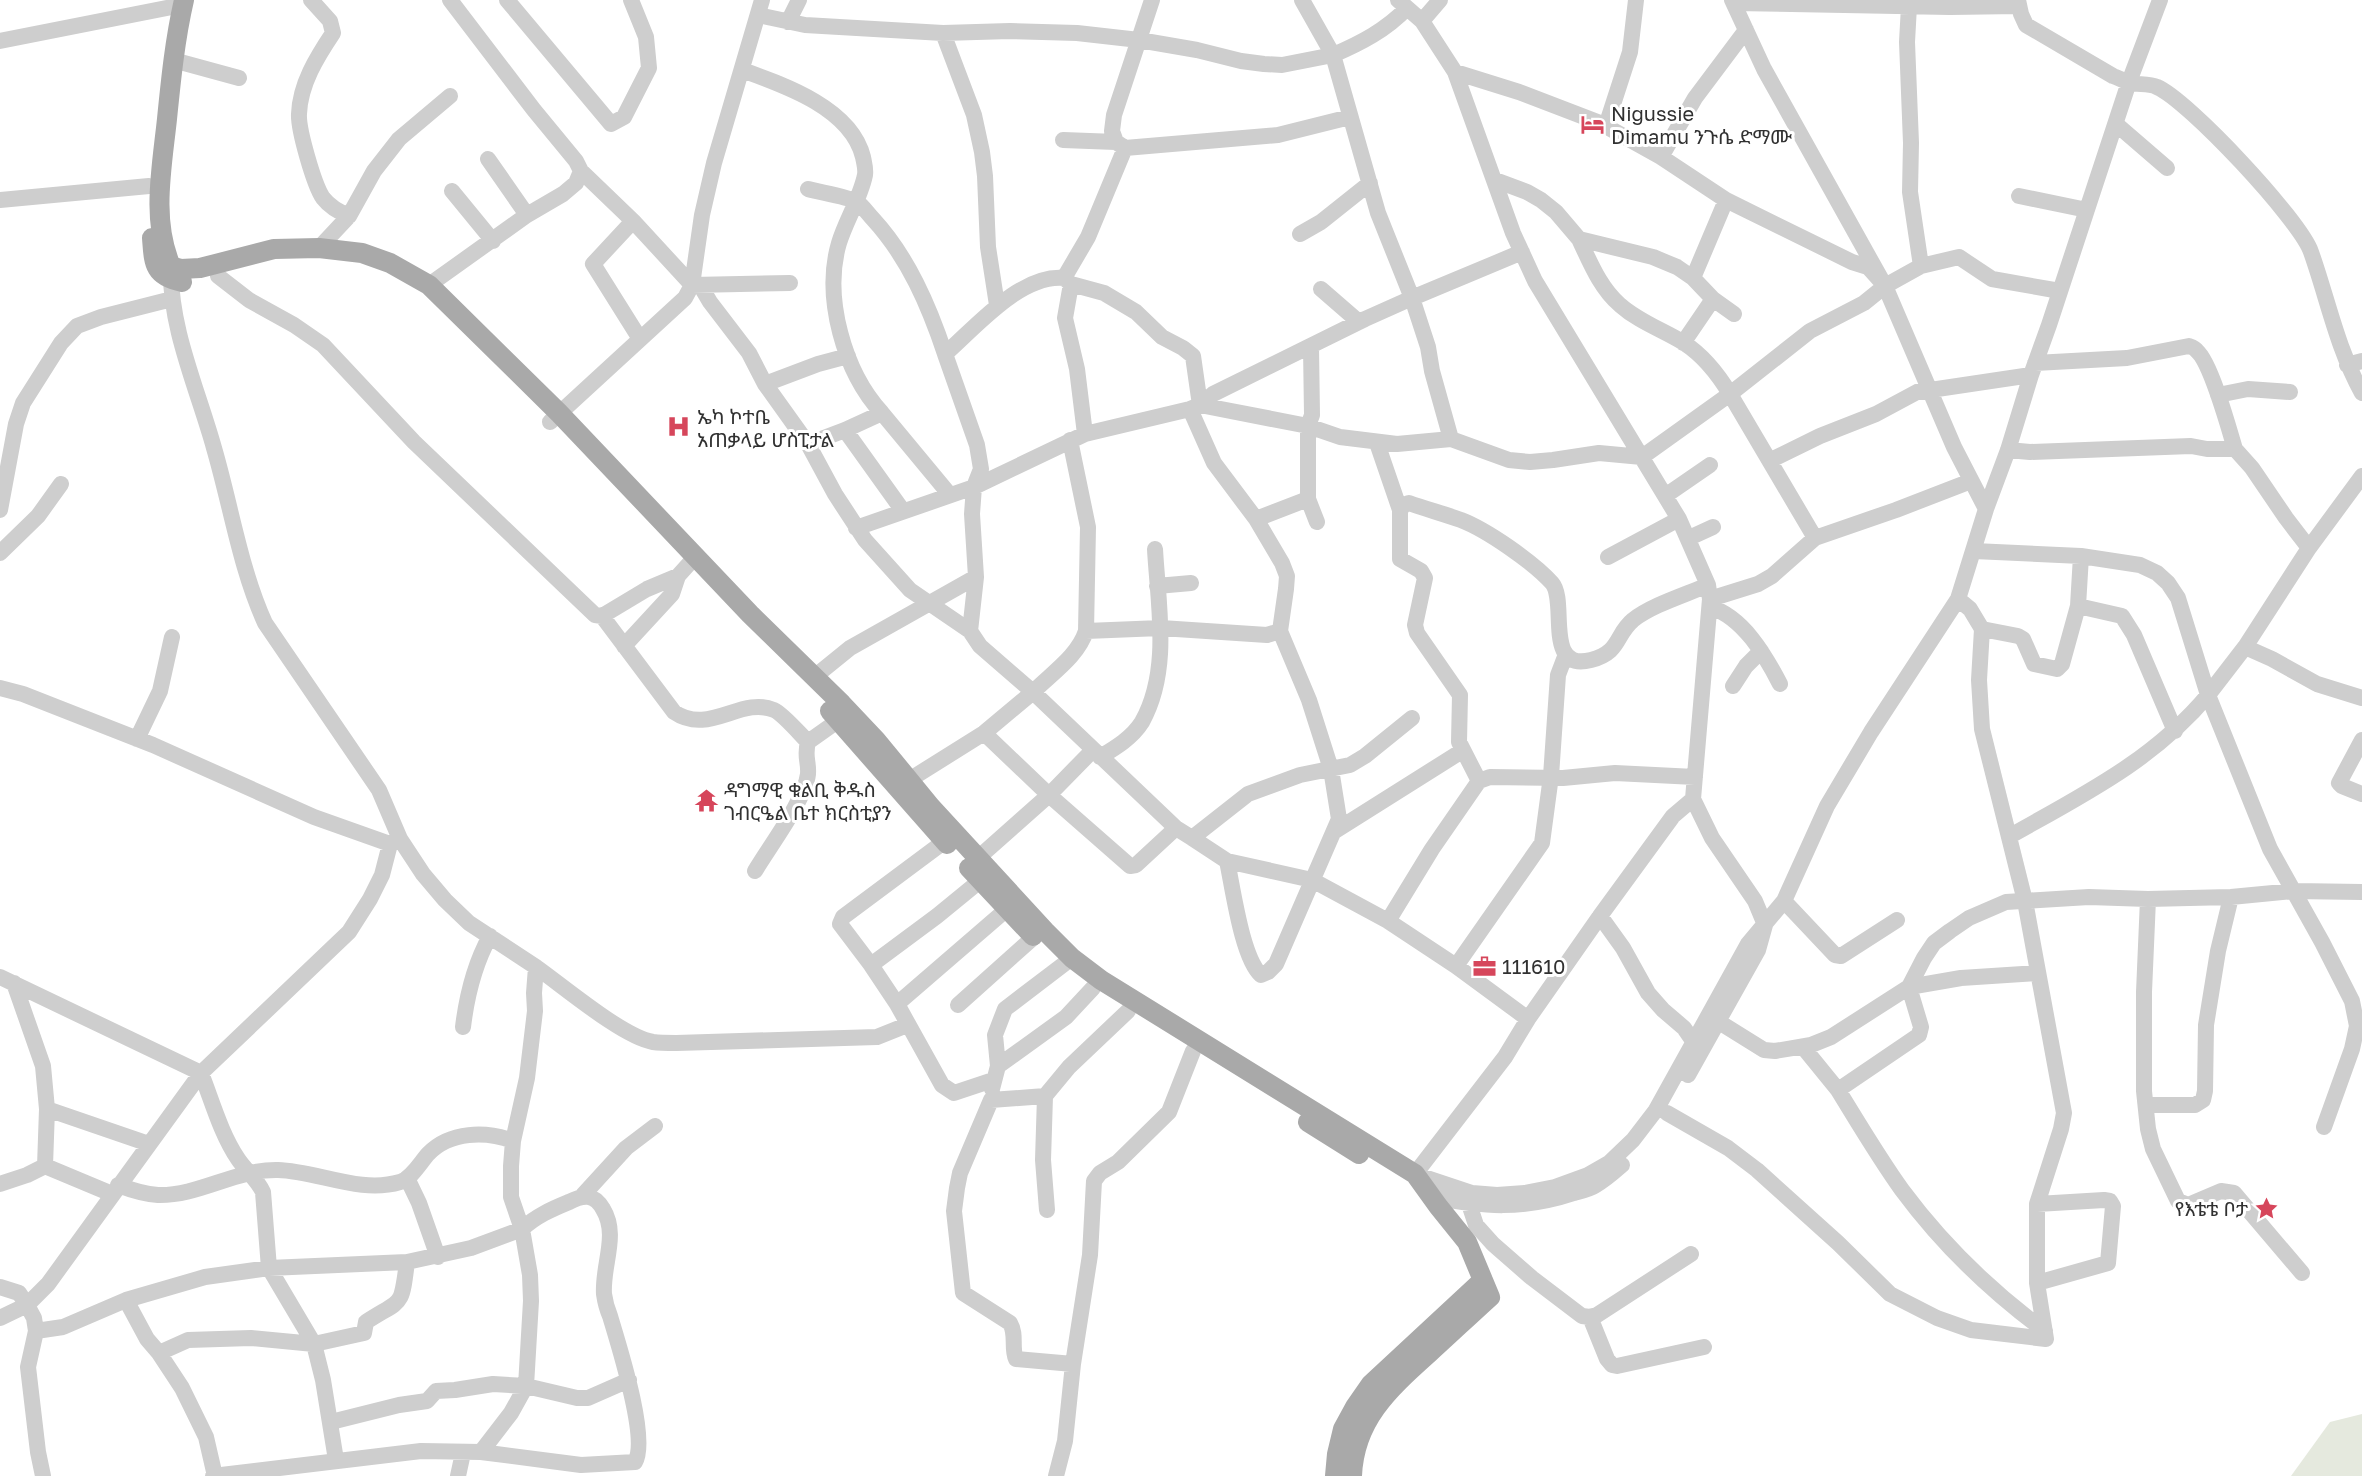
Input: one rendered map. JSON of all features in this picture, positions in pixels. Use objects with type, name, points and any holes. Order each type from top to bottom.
[{"type":"main road","points":[[171,281],[164,250],[159,208],[176,2]]},
{"type":"main road","points":[[176,2],[162,60],[149,186],[156,267],[163,276],[171,281],[182,282],[296,259],[340,262],[359,266],[403,282],[423,295],[555,417]]},
{"type":"main road","points":[[171,281],[181,269],[200,268],[274,249],[319,248],[362,254],[380,260],[429,285],[555,417],[687,566],[839,720],[945,841],[1034,937],[1067,962],[1101,980],[1415,1174],[1467,1242],[1486,1289]]},
{"type":"main road","points":[[687,566],[849,711],[1067,962],[1093,988],[1431,1197]]},
{"type":"main road","points":[[1335,1476],[1343,1429],[1371,1384],[1486,1289]]},
{"type":"main road","points":[[1352,1476],[1354,1454],[1360,1435],[1382,1397],[1486,1289]]},
{"type":"street","points":[[311,0],[330,21],[333,33],[308,78],[299,114],[301,131],[321,196],[334,208],[349,216]]},
{"type":"street","points":[[450,0],[576,161],[581,171],[696,285],[748,353],[765,384],[808,444],[856,528],[910,590],[970,631],[980,646],[1033,692],[1176,828],[1227,861],[1311,880],[1388,921],[1456,966],[1528,1019]]},
{"type":"street","points":[[507,0],[610,124],[624,117],[649,68],[646,37],[631,0]]},
{"type":"street","points":[[788,22],[799,0]]},
{"type":"street","points":[[1121,145],[1112,131],[1114,115],[1152,0]]},
{"type":"street","points":[[1302,0],[1333,55],[1378,213],[1412,298],[1428,347],[1432,371],[1451,439]]},
{"type":"street","points":[[1422,21],[1440,0]]},
{"type":"street","points":[[1606,126],[1630,52],[1636,0]]},
{"type":"street","points":[[0,41],[176,2]]},
{"type":"street","points":[[1986,509],[1954,447],[1885,286],[1769,78],[1733,2],[2018,3],[2026,25],[2113,76],[2129,82],[2157,86],[2178,102],[2234,154],[2302,233],[2311,251],[2330,318],[2355,363],[2362,393]]},
{"type":"street","points":[[1694,799],[1673,816],[1528,1019],[1505,1057],[1415,1174],[1480,1194],[1525,1193],[1555,1187],[1588,1175],[1609,1162],[1633,1140],[1656,1110],[1669,1102],[1693,1041],[1748,944],[1784,901],[1827,806],[1871,732],[1958,599],[2156,2]]},
{"type":"street","points":[[555,417],[685,298],[696,285],[702,215],[714,164],[760,8],[788,22],[943,33],[1054,32],[1139,40],[1197,50],[1241,62],[1282,65],[1333,55],[1359,44],[1393,23],[1403,4],[1422,21],[1455,72],[1535,281],[1689,537],[1709,597],[1761,651],[1780,684]]},
{"type":"street","points":[[1918,4],[1907,42],[1911,143],[1910,192],[1921,266]]},
{"type":"street","points":[[1661,157],[1695,98],[1746,30]]},
{"type":"street","points":[[943,33],[974,115],[982,152],[988,247],[997,305]]},
{"type":"street","points":[[173,60],[239,78]]},
{"type":"street","points":[[742,70],[777,82],[811,100],[840,119],[854,135],[866,172],[840,242],[833,272],[835,309],[848,356],[858,381],[950,495]]},
{"type":"street","points":[[1455,72],[1519,92],[1606,126],[1661,157],[1725,200],[1852,262],[1868,267],[1885,286]]},
{"type":"street","points":[[319,248],[349,216],[374,171],[399,139],[450,96]]},
{"type":"street","points":[[1063,140],[1121,145],[1278,135],[1350,117]]},
{"type":"street","points":[[2116,124],[2167,168]]},
{"type":"street","points":[[909,780],[984,733],[1033,692],[1082,643],[1086,630],[1088,527],[1078,437],[1077,369],[1065,318],[1067,281],[1088,237],[1121,145]]},
{"type":"street","points":[[488,159],[527,215]]},
{"type":"street","points":[[429,285],[527,215],[563,194],[576,183],[581,171]]},
{"type":"street","points":[[1495,180],[1527,192],[1556,212],[1579,239],[1596,274],[1619,304],[1640,320],[1683,343],[1702,357],[1730,394],[1815,538]]},
{"type":"street","points":[[1300,234],[1321,222],[1370,183]]},
{"type":"street","points":[[0,200],[149,186]]},
{"type":"street","points":[[808,189],[857,201],[902,256],[933,318],[977,446],[981,469],[974,487],[972,514],[976,577],[970,631]]},
{"type":"street","points":[[452,191],[493,241]]},
{"type":"street","points":[[2019,196],[2087,210]]},
{"type":"street","points":[[1694,278],[1725,200]]},
{"type":"street","points":[[633,221],[593,264],[640,339]]},
{"type":"street","points":[[1579,239],[1653,257],[1677,267],[1694,278],[1713,298],[1734,314]]},
{"type":"street","points":[[856,528],[974,487],[1078,437],[1195,407],[1213,394],[1359,322],[1522,252]]},
{"type":"street","points":[[1195,407],[1308,426],[1340,437],[1377,442],[1397,444],[1451,439],[1509,460],[1530,462],[1599,453],[1642,457],[1730,394],[1810,331],[1863,303],[1885,286],[1921,266],[1959,257],[1992,279],[2060,291]]},
{"type":"street","points":[[218,276],[249,300],[294,325],[323,345],[440,466],[595,615],[602,616],[687,566]]},
{"type":"street","points":[[945,354],[983,321],[997,305],[1028,287],[1055,277],[1104,293],[1136,312],[1162,338],[1183,348],[1193,356],[1195,407],[1214,463],[1256,519],[1282,563],[1287,576],[1280,631],[1309,700],[1331,769],[1339,819],[1276,964],[1262,975],[1255,969],[1246,949],[1227,861]]},
{"type":"street","points":[[0,510],[16,424],[23,402],[67,336],[76,326],[101,317],[171,281],[254,599],[264,623],[379,790],[395,841],[445,900],[469,923],[536,967],[593,1009],[651,1042],[838,1039],[877,1036],[907,1025]]},
{"type":"street","points":[[696,285],[790,283]]},
{"type":"street","points":[[1321,289],[1359,322]]},
{"type":"street","points":[[1683,343],[1713,298]]},
{"type":"street","points":[[1771,460],[1821,436],[1876,414],[1917,392],[2033,369],[2127,358],[2189,346],[2198,351],[2218,395],[2235,449],[2252,468],[2309,548]]},
{"type":"street","points":[[1311,347],[1308,499],[1317,522]]},
{"type":"street","points":[[765,384],[818,364],[848,356]]},
{"type":"street","points":[[2218,395],[2248,389],[2290,393]]},
{"type":"street","points":[[808,444],[845,430],[882,412]]},
{"type":"street","points":[[845,430],[903,511]]},
{"type":"street","points":[[1377,442],[1400,510],[1400,559],[1421,571],[1425,578],[1415,625],[1417,633],[1460,695],[1459,734],[1462,751],[1479,781]]},
{"type":"street","points":[[2008,450],[2030,452],[2191,446],[2207,449],[2235,449]]},
{"type":"street","points":[[1665,496],[1710,465]]},
{"type":"street","points":[[2010,836],[2133,765],[2175,731],[2208,696],[2245,647],[2309,548],[2362,476]]},
{"type":"street","points":[[1566,654],[1582,662],[1603,655],[1613,649],[1631,622],[1642,614],[1758,584],[1772,576],[1815,538],[1971,481]]},
{"type":"street","points":[[0,553],[38,516],[61,484]]},
{"type":"street","points":[[1256,519],[1308,499]]},
{"type":"street","points":[[1400,510],[1409,503],[1463,521],[1509,547],[1553,584],[1558,600],[1559,634],[1566,654],[1558,675],[1551,776],[1542,843],[1456,966]]},
{"type":"street","points":[[1608,557],[1679,519]]},
{"type":"street","points":[[1689,537],[1713,527]]},
{"type":"street","points":[[978,858],[1096,754],[1122,744],[1141,722],[1151,697],[1160,662],[1161,628],[1155,549]]},
{"type":"street","points":[[1974,550],[2081,556],[2140,565],[2157,573],[2168,583],[2178,598],[2208,696],[2270,849],[2352,1001],[2357,1026],[2352,1049],[2324,1127]]},
{"type":"street","points":[[1982,629],[2018,636],[2023,639],[2034,664],[2057,669],[2062,664],[2078,606],[2081,556]]},
{"type":"street","points":[[624,646],[672,594],[687,566]]},
{"type":"street","points":[[813,678],[850,648],[932,604],[976,577]]},
{"type":"street","points":[[1157,586],[1191,583]]},
{"type":"street","points":[[1431,1197],[1497,1207],[1526,1205],[1559,1198],[1596,1185],[1627,1161],[1648,1140],[1719,1022],[1758,950],[1765,925],[1755,901],[1712,838],[1694,799],[1709,597]]},
{"type":"street","points":[[1669,1102],[1757,1170],[1838,1243],[1890,1294],[1937,1318],[1971,1330],[2043,1340],[2047,1337],[2037,1283],[2037,1204],[2061,1130],[2064,1113],[2025,901],[1982,729],[1979,680],[1982,629],[1970,609],[1958,599]]},
{"type":"street","points":[[2078,606],[2122,616],[2134,635],[2175,731]]},
{"type":"street","points":[[602,616],[674,712],[683,718],[705,721],[755,707],[774,710],[808,742]]},
{"type":"street","points":[[1086,630],[1161,628],[1267,635],[1280,631]]},
{"type":"street","points":[[137,739],[160,691],[172,637]]},
{"type":"street","points":[[2245,647],[2317,684],[2362,699]]},
{"type":"street","points":[[1733,686],[1746,666],[1761,651]]},
{"type":"street","points":[[0,688],[23,693],[137,739],[314,817],[395,841]]},
{"type":"street","points":[[1192,838],[1248,794],[1300,775],[1350,765],[1413,718]]},
{"type":"street","points":[[754,871],[798,801],[808,774],[805,754],[808,742],[839,720]]},
{"type":"street","points":[[984,733],[1049,795],[1130,866],[1136,865],[1176,828]]},
{"type":"street","points":[[2362,740],[2339,783],[2362,794]]},
{"type":"street","points":[[1335,831],[1462,751]]},
{"type":"street","points":[[1388,921],[1432,849],[1479,781],[1490,777],[1551,776],[1563,778],[1615,773],[1695,777]]},
{"type":"street","points":[[0,1318],[27,1305],[48,1284],[201,1073],[349,932],[370,899],[395,841]]},
{"type":"street","points":[[945,841],[843,917],[840,924],[872,965],[897,1004],[942,1085],[954,1093],[961,1092],[995,1073],[1066,1017],[1093,988]]},
{"type":"street","points":[[872,965],[981,879]]},
{"type":"street","points":[[1838,1090],[1919,1035],[1921,1027],[1909,987],[1934,943],[1969,918],[2006,902],[2089,897],[2148,899],[2231,897],[2294,891],[2362,892]]},
{"type":"street","points":[[2146,1105],[2195,1105],[2203,1100],[2206,1025],[2218,951],[2231,897]]},
{"type":"street","points":[[2148,899],[2144,992],[2146,1105],[2153,1149],[2178,1201],[2188,1205],[2221,1191],[2234,1193],[2302,1273]]},
{"type":"street","points":[[1784,901],[1835,955],[1840,956],[1897,920]]},
{"type":"street","points":[[897,1004],[1007,909]]},
{"type":"street","points":[[1600,916],[1623,948],[1648,993],[1684,1028],[1693,1041]]},
{"type":"street","points":[[463,1027],[471,979],[490,936]]},
{"type":"street","points":[[958,1005],[1034,937]]},
{"type":"street","points":[[1067,962],[1005,1010],[995,1035],[995,1073],[991,1100],[972,1143],[957,1188],[954,1210],[961,1288],[967,1297],[1010,1323],[1013,1328],[1016,1359],[1073,1364]]},
{"type":"street","points":[[481,1452],[511,1413],[526,1386],[531,1275],[522,1229],[510,1187],[513,1140],[527,1078],[536,1011],[534,993],[536,967]]},
{"type":"street","points":[[1719,1022],[1764,1050],[1774,1052],[1803,1047],[1831,1037],[1909,987],[1961,978],[2037,973]]},
{"type":"street","points":[[7,980],[201,1073],[221,1125],[238,1160],[250,1172],[263,1192],[269,1268],[314,1344],[323,1380],[336,1460]]},
{"type":"street","points":[[7,980],[43,1066],[47,1108],[45,1166]]},
{"type":"street","points":[[1047,1210],[1042,1160],[1045,1096],[1069,1067],[1128,1011]]},
{"type":"street","points":[[1803,1047],[1838,1090],[1875,1152],[1904,1192],[1953,1249],[2008,1303],[2045,1331]]},
{"type":"street","points":[[1056,1476],[1065,1442],[1073,1364],[1090,1255],[1094,1181],[1100,1173],[1118,1162],[1169,1112],[1193,1051]]},
{"type":"street","points":[[991,1100],[1045,1096]]},
{"type":"street","points":[[47,1108],[149,1144]]},
{"type":"street","points":[[36,1331],[63,1327],[126,1300],[205,1277],[269,1268],[407,1262],[471,1248],[522,1229],[533,1219],[583,1195],[626,1148],[655,1126]]},
{"type":"street","points":[[0,1184],[45,1166],[115,1189],[159,1195],[188,1191],[250,1172],[278,1170],[357,1183],[386,1184],[401,1182],[407,1178],[433,1149],[450,1138],[495,1134],[513,1140]]},
{"type":"street","points":[[407,1178],[438,1257]]},
{"type":"street","points":[[126,1300],[147,1338],[182,1388],[206,1437],[214,1476],[421,1451],[481,1452],[582,1470],[630,1464],[635,1462],[639,1456],[629,1380],[604,1292],[610,1237],[608,1216],[601,1204],[593,1197],[583,1195]]},
{"type":"street","points":[[2037,1204],[2104,1200],[2110,1201],[2113,1206],[2108,1263],[2037,1283]]},
{"type":"street","points":[[1469,1204],[1476,1226],[1493,1244],[1532,1278],[1582,1316],[1590,1317],[1611,1306],[1691,1254]]},
{"type":"street","points":[[159,1353],[188,1340],[251,1338],[314,1344],[364,1333],[366,1322],[401,1300],[407,1262]]},
{"type":"street","points":[[0,1287],[19,1293],[34,1318],[36,1331],[28,1367],[43,1476]]},
{"type":"street","points":[[1590,1317],[1607,1359],[1612,1365],[1617,1366],[1704,1347]]},
{"type":"street","points":[[330,1422],[399,1405],[427,1401],[436,1391],[493,1384],[526,1386],[577,1398],[588,1398],[629,1380]]},
{"type":"street","points":[[458,1476],[463,1453]]},
{"type":"shaded area","points":[[2362,1414],[2362,1476],[2291,1476],[2330,1422]]},
{"type":"place","name":"Nigussie Dimamu ንጉሴ ድማሙ","points":[[1593,125]]},
{"type":"place","name":"ኤካ ኮተቤ አጠቃላይ ሆስፒታል","points":[[679,427]]},
{"type":"place","name":"ዳግማዊ ቁልቢ ቅዱስ ገብርዔል ቤተ ክርስቲያን","points":[[706,800]]},
{"type":"place","name":"111610","points":[[1484,966]]},
{"type":"place","name":"የእቴቴ ቦታ","points":[[2266,1208]]}]
